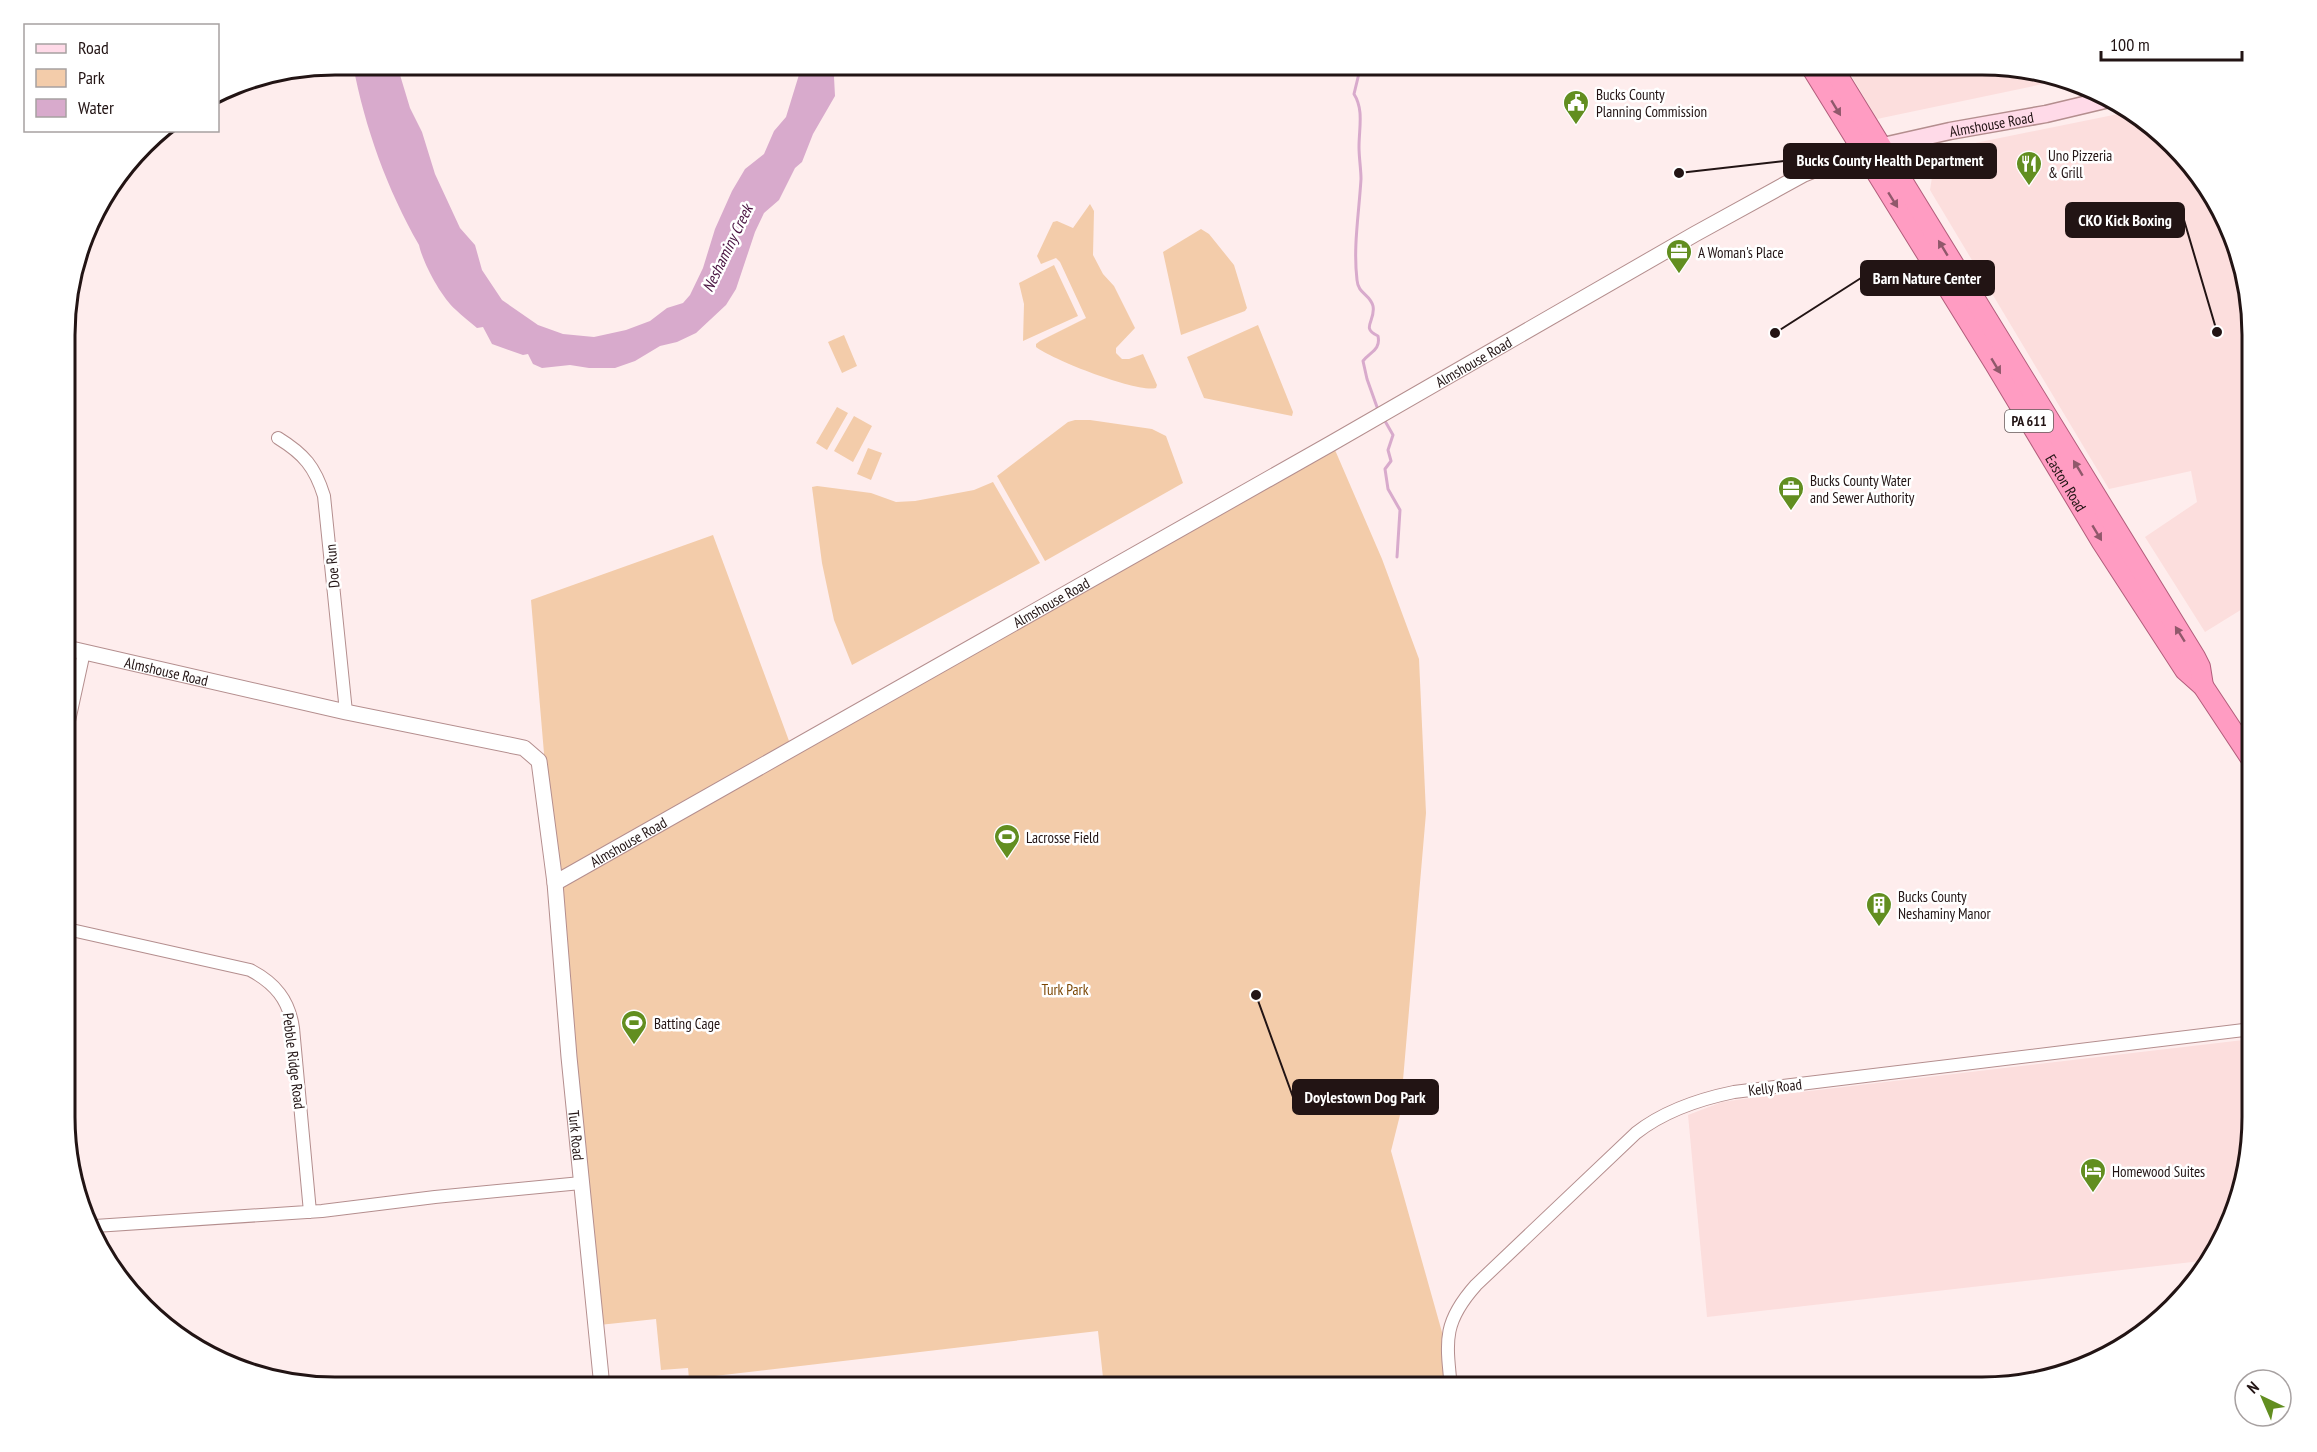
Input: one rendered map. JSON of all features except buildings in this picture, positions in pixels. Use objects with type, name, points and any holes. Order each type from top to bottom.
[{"type":"highway","name":"PA 611","points":[[1818,75],[1872,149]]},
{"type":"highway","name":"PA 611","points":[[1836,75],[1872,149]]},
{"type":"highway","name":"Easton Road","points":[[1872,149],[1995,363],[2102,542],[2185,670],[2203,686],[2242,745]]},
{"type":"main road","name":"Almshouse Road","points":[[1872,149],[2097,102]]},
{"type":"street","name":"Almshouse Road","points":[[75,650],[346,712],[524,748],[538,761],[555,883],[906,686],[1728,216],[1804,174],[1872,149]]},
{"type":"street","name":"Doe Run","points":[[278,438],[309,461],[324,496],[346,712]]},
{"type":"street","points":[[75,693],[84,652]]},
{"type":"street","name":"Turk Road","points":[[555,883],[581,1183],[601,1377]]},
{"type":"street","name":"Pebble Ridge Road","points":[[75,930],[250,970],[269,981],[279,991],[291,1015],[310,1212]]},
{"type":"street","name":"Kelly Road","points":[[1450,1377],[1447,1350],[1449,1329],[1462,1301],[1636,1133],[1662,1116],[1709,1098],[1734,1092],[2242,1030]]},
{"type":"street","points":[[99,1226],[310,1212],[581,1183]]},
{"type":"shaded area","points":[[1851,75],[1982,75],[2016,77],[2046,83],[1877,119]]},
{"type":"shaded area","points":[[2118,114],[2166,151],[2207,205],[2228,252],[2240,301],[2242,609],[2205,632],[2145,537],[2197,502],[2191,471],[2109,489],[1930,190],[1936,151]]},
{"type":"shaded area","points":[[2242,1040],[2242,1117],[2237,1167],[2222,1216],[2198,1261],[1707,1317],[1688,1115],[1722,1102]]},
{"type":"green space","points":[[1090,204],[1094,211],[1093,255],[1103,274],[1114,286],[1135,328],[1116,348],[1116,353],[1122,359],[1143,354],[1157,385],[1156,388],[1132,386],[1114,381],[1059,360],[1036,347],[1040,341],[1086,318],[1060,262],[1056,258],[1041,264],[1037,256],[1053,222],[1057,221],[1073,228]]},
{"type":"green space","points":[[1201,229],[1209,234],[1234,265],[1247,308],[1245,311],[1181,335],[1163,252]]},
{"type":"green space","points":[[1054,265],[1078,316],[1023,341],[1024,304],[1019,283]]},
{"type":"green space","points":[[1258,325],[1293,412],[1292,416],[1204,398],[1187,357]]},
{"type":"green space","points":[[844,335],[857,366],[842,373],[828,342]]},
{"type":"green space","points":[[837,407],[848,413],[827,450],[816,443]]},
{"type":"green space","points":[[854,416],[872,426],[853,462],[834,451]]},
{"type":"green space","points":[[1075,420],[1152,429],[1166,436],[1183,483],[1045,561],[997,476],[1068,422]]},
{"type":"green space","name":"Turk Park","points":[[1332,443],[1382,559],[1419,659],[1426,813],[1400,1115],[1391,1151],[1447,1350],[1450,1377],[1103,1377],[1098,1331],[706,1377],[689,1377],[688,1368],[661,1370],[656,1319],[599,1325],[555,883],[531,600],[713,535],[792,749]]},
{"type":"green space","points":[[868,448],[882,453],[871,480],[857,474]]},
{"type":"green space","points":[[993,482],[1040,563],[852,665],[834,620],[822,563],[812,487],[871,493],[896,502],[915,501],[974,490]]},
{"type":"water","name":"Neshaminy Creek","points":[[355,75],[400,75],[435,174],[460,228],[475,245],[482,270],[502,300],[538,325],[563,334],[594,337],[626,330],[650,321],[667,308],[683,303],[690,295],[703,268],[715,229],[732,191],[745,169],[764,154],[774,131],[786,117],[799,75],[834,75],[835,96],[813,134],[802,162],[795,168],[779,200],[764,213],[755,232],[736,289],[726,305],[696,333],[677,342],[660,346],[635,361],[615,368],[570,365],[542,368],[533,364],[528,354],[523,355],[492,344],[483,327],[477,328],[450,304],[433,279],[378,158]]},
{"type":"waterway","points":[[1359,75],[1354,94],[1360,113],[1361,179],[1356,268],[1358,285],[1373,306],[1369,327],[1378,336],[1379,341],[1376,348],[1363,361],[1377,407]]},
{"type":"waterway","points":[[1385,421],[1393,435],[1388,450],[1391,461],[1385,469],[1388,489],[1400,510],[1397,557]]},
{"type":"place","name":"Bucks County Planning Commission","points":[[1576,126]]},
{"type":"place","name":"Bucks County Health Department","points":[[1679,173]]},
{"type":"place","name":"Uno Pizzeria & Grill","points":[[2029,187]]},
{"type":"place","name":"A Woman's Place","points":[[1679,275]]},
{"type":"place","name":"CKO Kick Boxing","points":[[2217,332]]},
{"type":"place","name":"Barn Nature Center","points":[[1775,333]]},
{"type":"place","name":"Bucks County Water and Sewer Authority","points":[[1791,512]]},
{"type":"place","name":"Lacrosse Field","points":[[1007,860]]},
{"type":"place","name":"Bucks County Neshaminy Manor","points":[[1879,928]]},
{"type":"place","name":"Doylestown Dog Park","points":[[1256,995]]},
{"type":"place","name":"Batting Cage","points":[[634,1046]]},
{"type":"place","name":"Homewood Suites","points":[[2093,1194]]}]
